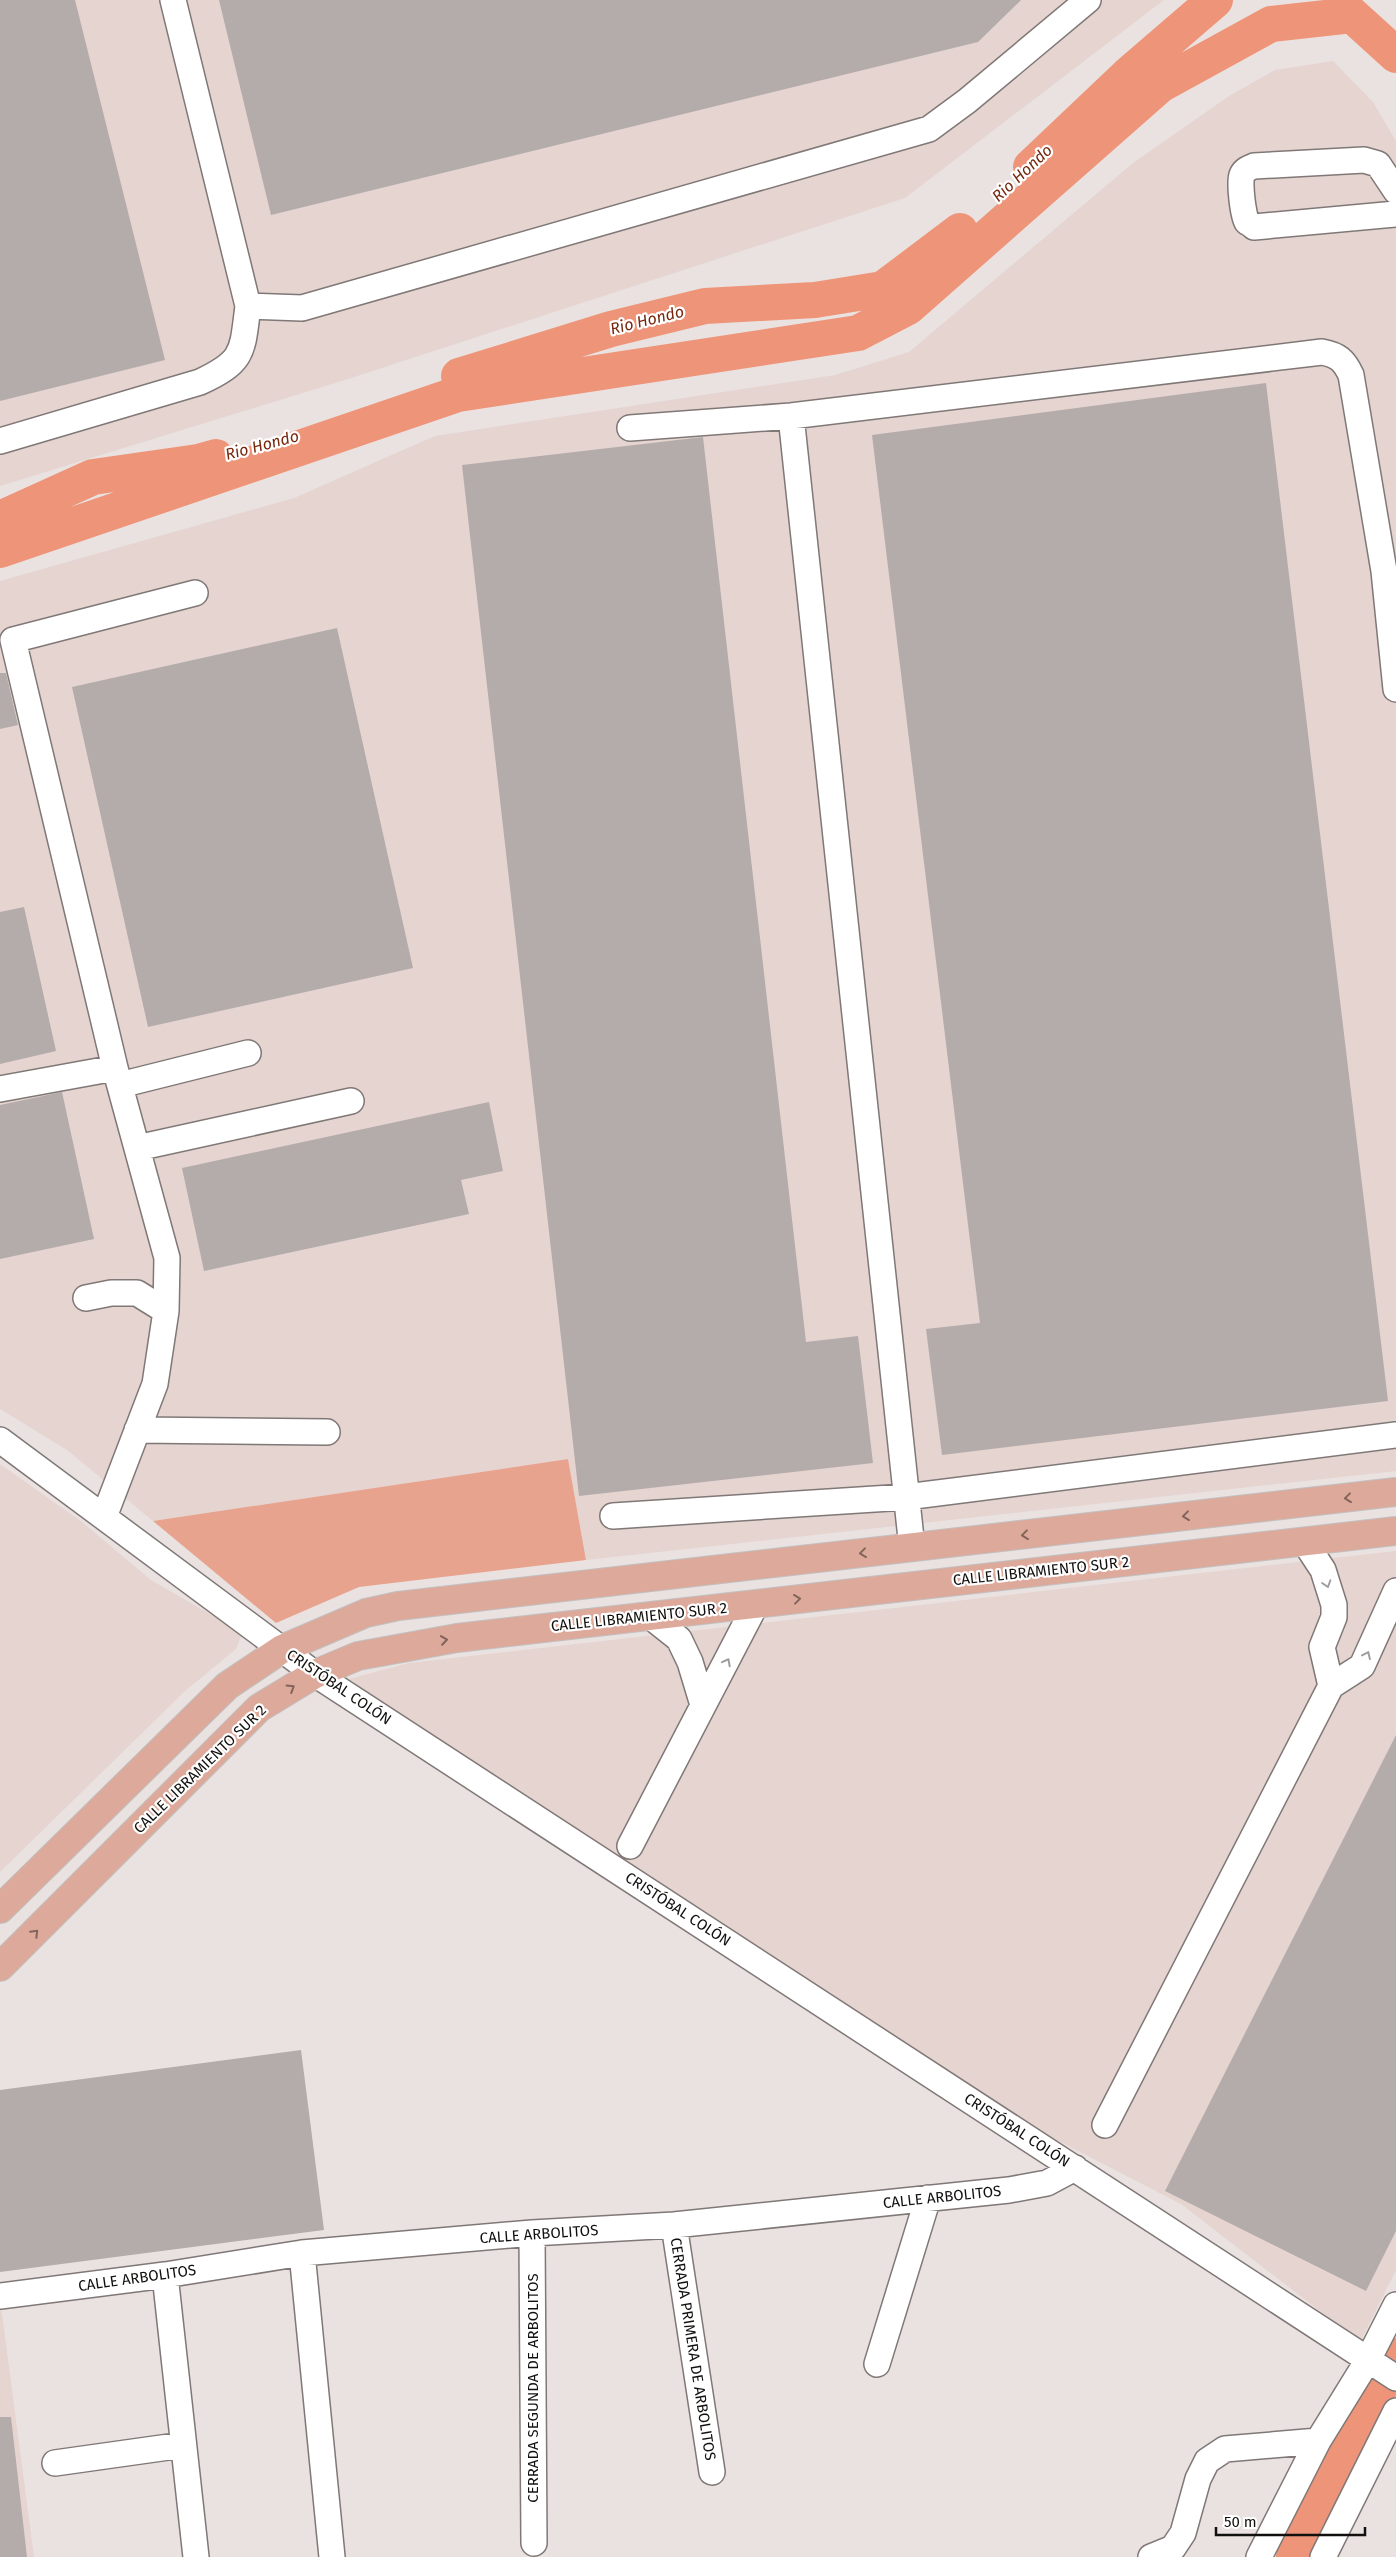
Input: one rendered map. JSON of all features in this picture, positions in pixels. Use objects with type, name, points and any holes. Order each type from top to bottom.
[{"type":"main road","points":[[0,1909],[228,1686],[282,1649],[339,1623],[374,1611],[398,1606],[1396,1492]]},
{"type":"main road","name":"CALLE LIBRAMIENTO SUR 2","points":[[0,1967],[259,1708],[315,1674],[358,1656],[392,1648],[456,1638],[1396,1531]]},
{"type":"main road","points":[[912,1548],[917,1585]]},
{"type":"main road","points":[[571,1587],[576,1624]]},
{"type":"street","points":[[0,441],[200,382],[222,372],[242,352],[248,306],[173,0]]},
{"type":"street","points":[[248,306],[302,308],[929,130],[967,101],[1088,0]]},
{"type":"street","points":[[1396,191],[1378,164],[1364,160],[1254,166],[1247,169],[1242,175],[1240,183],[1245,215],[1248,222],[1254,227],[1396,214]]},
{"type":"street","points":[[630,428],[791,416],[1322,352],[1335,354],[1346,363],[1350,375],[1390,570],[1396,689]]},
{"type":"street","points":[[791,416],[912,1548]]},
{"type":"street","points":[[104,1517],[155,1384],[166,1311],[167,1258],[118,1076],[13,640],[195,593]]},
{"type":"street","points":[[0,1089],[118,1076],[248,1053]]},
{"type":"street","points":[[137,1148],[351,1101]]},
{"type":"street","points":[[86,1298],[111,1293],[137,1294],[166,1311]]},
{"type":"street","points":[[137,1430],[327,1432]]},
{"type":"street","points":[[613,1516],[906,1497],[1396,1434]]},
{"type":"street","name":"CRISTÓBAL COLÓN","points":[[0,1440],[315,1674],[1381,2369]]},
{"type":"street","points":[[1304,1541],[1323,1570],[1334,1605],[1334,1617],[1322,1647],[1331,1686]]},
{"type":"street","points":[[1105,2126],[1331,1686],[1362,1666],[1396,1591]]},
{"type":"street","points":[[630,1846],[756,1604]]},
{"type":"street","points":[[650,1616],[679,1639],[690,1662],[703,1704]]},
{"type":"street","name":"CALLE ARBOLITOS","points":[[0,2296],[165,2275],[302,2253],[532,2233],[674,2225],[1009,2190],[1047,2183],[1075,2168]]},
{"type":"street","points":[[877,2364],[928,2198]]},
{"type":"street","name":"CERRADA PRIMERA DE ARBOLITOS","points":[[674,2225],[712,2472]]},
{"type":"street","name":"CERRADA SEGUNDA DE ARBOLITOS","points":[[532,2233],[534,2543]]},
{"type":"street","points":[[302,2253],[332,2557]]},
{"type":"street","points":[[165,2275],[196,2557]]},
{"type":"street","points":[[1259,2557],[1318,2441],[1381,2369],[1396,2305]]},
{"type":"street","points":[[1323,2557],[1396,2411]]},
{"type":"street","points":[[1152,2557],[1173,2548],[1183,2533],[1198,2479],[1208,2460],[1225,2450],[1318,2441]]},
{"type":"street","points":[[55,2463],[183,2445]]},
{"type":"shaded area","points":[[0,0],[1164,0],[905,198],[348,379],[0,486]]},
{"type":"shaded area","points":[[1333,61],[1373,102],[1396,141],[1396,1471],[586,1560],[568,1459],[153,1521],[67,1450],[0,1409],[0,581],[294,498],[435,436],[835,375],[909,352],[1133,163],[1229,96],[1275,70]]},
{"type":"shaded area","points":[[568,1459],[586,1560],[359,1587],[276,1623],[153,1521]]},
{"type":"shaded area","points":[[0,1464],[82,1522],[151,1580],[227,1624],[241,1636],[236,1649],[185,1691],[0,1872]]},
{"type":"shaded area","points":[[1396,1551],[1396,2270],[1360,2342],[1181,2204],[1014,2118],[593,1840],[419,1729],[349,1679],[409,1663]]},
{"type":"shaded area","points":[[1,2306],[34,2557],[0,2557]]},
{"type":"building","points":[[0,0],[75,0],[165,360],[0,401]]},
{"type":"building","points":[[219,0],[1021,0],[978,42],[271,215]]},
{"type":"building","points":[[1266,383],[1388,1401],[942,1455],[926,1329],[980,1323],[872,435]]},
{"type":"building","points":[[703,437],[806,1342],[858,1336],[873,1463],[579,1496],[462,465]]},
{"type":"building","points":[[337,628],[413,968],[148,1027],[72,687]]},
{"type":"building","points":[[0,673],[6,673],[18,725],[0,729]]},
{"type":"building","points":[[24,907],[56,1051],[0,1064],[0,912]]},
{"type":"building","points":[[62,1092],[94,1239],[0,1259],[0,1105]]},
{"type":"building","points":[[489,1102],[503,1171],[461,1180],[469,1214],[204,1271],[182,1168]]},
{"type":"building","points":[[1396,1735],[1396,2231],[1366,2291],[1165,2191]]},
{"type":"building","points":[[301,2050],[324,2230],[0,2272],[0,2090]]},
{"type":"building","points":[[0,2417],[11,2417],[27,2557],[0,2557]]},
{"type":"waterway","name":"Rio Hondo","points":[[1031,167],[1128,75],[1215,0]]},
{"type":"waterway","points":[[0,550],[458,394],[858,333],[908,307],[1160,85],[1271,24],[1352,15],[1396,55]]},
{"type":"waterway","name":"Rio Hondo","points":[[459,376],[611,329],[705,306],[815,300],[883,289],[960,231]]},
{"type":"waterway","name":"Rio Hondo","points":[[0,519],[93,477],[198,462],[216,457]]},
{"type":"waterway","points":[[1294,2557],[1396,2356]]}]
